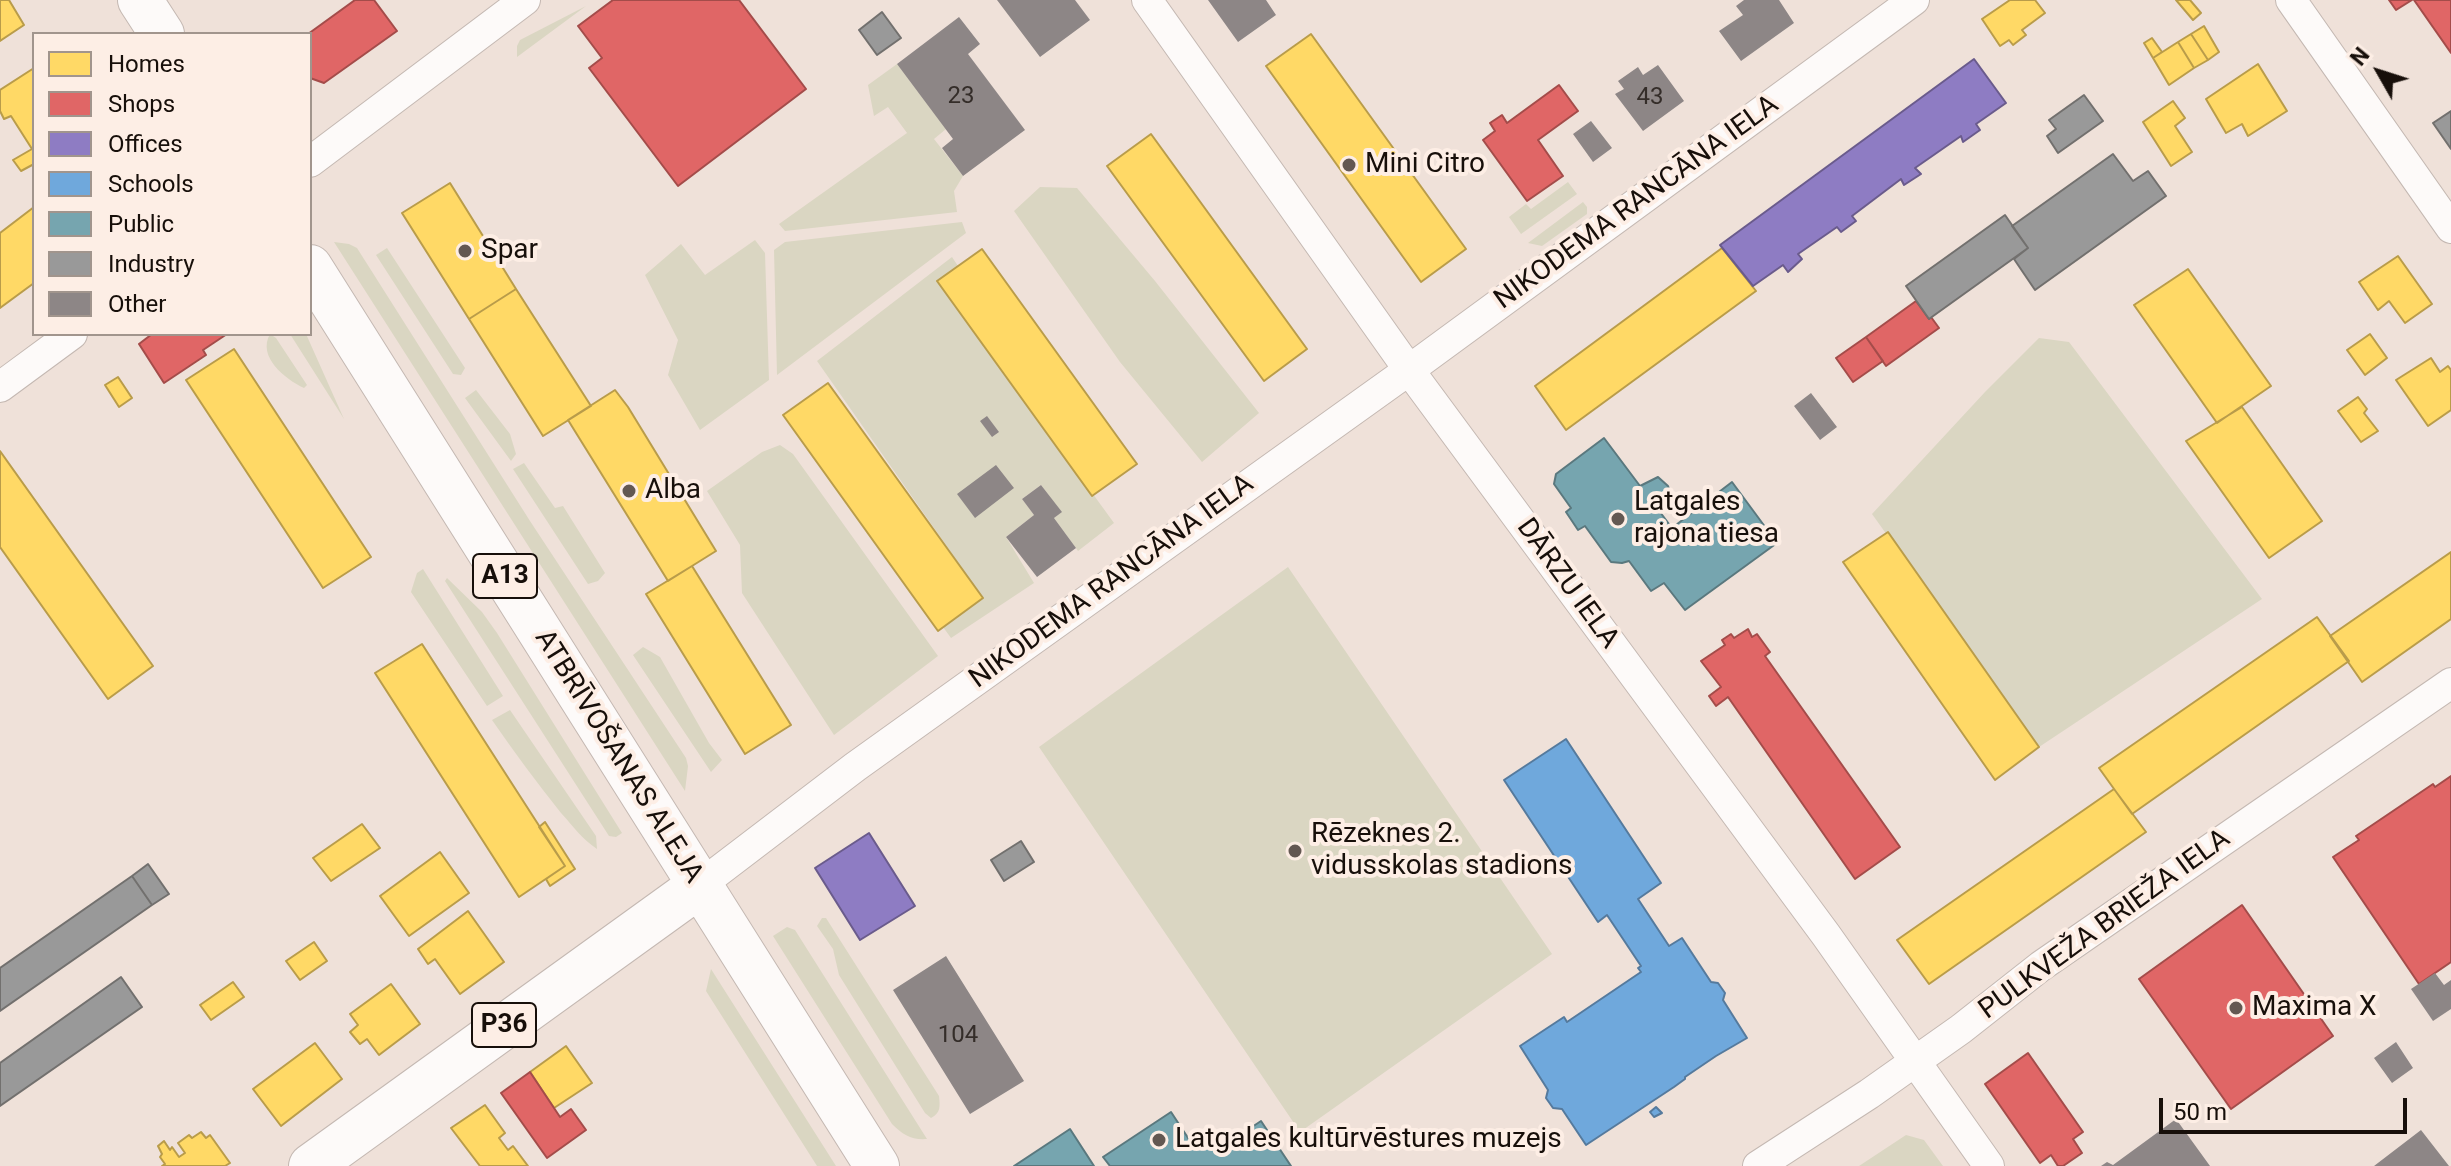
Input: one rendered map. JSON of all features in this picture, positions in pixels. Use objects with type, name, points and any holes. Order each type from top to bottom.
[{"type":"main road","points":[[140,0],[161,32]]},
{"type":"main road","name":"ATBRĪVOŠANAS ALEJA","points":[[312,270],[877,1166]]},
{"type":"main road","name":"NIKODEMA RANCĀNA IELA","points":[[311,1166],[699,886]]},
{"type":"street","points":[[312,160],[525,0]]},
{"type":"street","name":"DĀRZU IELA","points":[[1147,0],[1409,370],[1817,922],[1989,1166]]},
{"type":"street","name":"NIKODEMA RANCĀNA IELA","points":[[699,886],[867,758],[1409,370],[1914,0]]},
{"type":"street","points":[[2291,0],[2451,228]]},
{"type":"street","points":[[0,387],[69,336]]},
{"type":"street","name":"PULKVEŽA BRIEŽA IELA","points":[[1758,1166],[1915,1062],[2041,966],[2451,683]]},
{"type":"shaded area","points":[[586,6],[517,57],[520,40]]},
{"type":"shaded area","points":[[897,64],[946,129],[934,139],[963,176],[954,191],[957,212],[785,231],[779,224],[907,133],[888,107],[874,116],[868,85]]},
{"type":"shaded area","points":[[1568,182],[1577,194],[1521,234],[1509,217],[1526,204],[1531,209]]},
{"type":"shaded area","points":[[1040,187],[1077,188],[1259,413],[1202,462],[1120,362],[1014,211]]},
{"type":"shaded area","points":[[1583,202],[1587,214],[1542,246],[1528,243]]},
{"type":"shaded area","points":[[962,222],[966,233],[777,375],[774,250],[785,242]]},
{"type":"shaded area","points":[[755,240],[765,253],[769,380],[700,430],[668,375],[678,340],[645,275],[681,244],[705,275]]},
{"type":"shaded area","points":[[334,242],[357,248],[530,521],[686,758],[685,791]]},
{"type":"shaded area","points":[[387,248],[465,368],[461,375],[453,374],[376,255]]},
{"type":"shaded area","points":[[952,257],[958,266],[938,281],[1114,523],[1078,551],[1054,518],[1061,512],[1041,485],[1022,499],[1034,515],[1006,537],[1034,583],[951,638],[943,627],[983,598],[817,361]]},
{"type":"shaded area","points":[[269,336],[276,338],[307,385],[304,388],[275,366],[267,351]]},
{"type":"shaded area","points":[[291,336],[307,336],[344,419]]},
{"type":"shaded area","points":[[2039,338],[2069,342],[2262,599],[2039,747],[1872,514]]},
{"type":"shaded area","points":[[476,390],[510,434],[516,454],[511,461],[465,398]]},
{"type":"shaded area","points":[[780,445],[793,454],[938,656],[834,735],[742,593],[740,545],[707,491],[762,452]]},
{"type":"shaded area","points":[[524,463],[555,508],[563,506],[605,573],[598,581],[588,584],[513,469]]},
{"type":"shaded area","name":"Rēzeknes 2. vidusskolas stadions","points":[[1288,567],[1552,954],[1300,1132],[1039,747]]},
{"type":"shaded area","points":[[423,569],[503,696],[487,706],[411,592],[417,573]]},
{"type":"shaded area","points":[[447,578],[482,612],[497,633],[622,833],[616,837],[609,836],[445,581]]},
{"type":"shaded area","points":[[643,647],[660,657],[722,760],[711,772],[633,655]]},
{"type":"shaded area","points":[[510,710],[596,836],[597,849],[561,813],[492,720]]},
{"type":"shaded area","points":[[822,918],[826,918],[939,1096],[940,1106],[931,1118],[839,975],[833,949],[817,926]]},
{"type":"shaded area","points":[[787,927],[795,930],[927,1139],[908,1136],[892,1124],[773,936]]},
{"type":"shaded area","points":[[711,969],[836,1166],[817,1166],[706,991]]},
{"type":"shaded area","points":[[1906,1135],[1924,1140],[1943,1166],[1859,1166]]},
{"type":"building: Homes","points":[[0,0],[9,0],[24,25],[0,41]]},
{"type":"building: Homes","points":[[2010,0],[2035,0],[2045,13],[2022,30],[2026,35],[2013,45],[2009,40],[2000,46],[1982,19]]},
{"type":"building: Homes","points":[[2176,0],[2190,0],[2201,13],[2193,20]]},
{"type":"building: Homes","points":[[2204,26],[2219,52],[2208,60],[2191,34]]},
{"type":"building: Homes","points":[[1311,34],[1466,249],[1421,282],[1266,66]]},
{"type":"building: Homes","points":[[2191,34],[2208,60],[2194,68],[2178,42]]},
{"type":"building: Homes","points":[[2152,38],[2162,52],[2153,58],[2144,43]]},
{"type":"building: Homes","points":[[2178,42],[2194,68],[2169,85],[2153,58]]},
{"type":"building: Homes","points":[[2258,64],[2287,111],[2248,136],[2242,124],[2226,133],[2206,99]]},
{"type":"building: Homes","points":[[32,69],[32,149],[11,116],[4,119],[0,111],[0,90]]},
{"type":"building: Homes","points":[[2173,101],[2185,118],[2175,126],[2192,152],[2171,166],[2143,122]]},
{"type":"building: Homes","points":[[1151,134],[1307,349],[1264,381],[1107,166]]},
{"type":"building: Homes","points":[[32,149],[32,165],[21,171],[13,160]]},
{"type":"building: Homes","points":[[450,183],[516,289],[469,319],[402,213]]},
{"type":"building: Homes","points":[[32,209],[32,284],[0,308],[0,233]]},
{"type":"building: Homes","points":[[1722,248],[1756,291],[1566,430],[1535,386]]},
{"type":"building: Homes","points":[[982,249],[1137,464],[1092,496],[937,281]]},
{"type":"building: Homes","points":[[2398,256],[2432,304],[2405,323],[2389,301],[2378,310],[2359,282]]},
{"type":"building: Homes","points":[[2188,269],[2271,386],[2217,423],[2134,305]]},
{"type":"building: Homes","points":[[516,289],[591,406],[543,436],[469,319]]},
{"type":"building: Homes","points":[[2370,334],[2387,358],[2365,375],[2347,350]]},
{"type":"building: Homes","points":[[234,349],[371,557],[323,588],[186,380]]},
{"type":"building: Homes","points":[[2431,358],[2440,372],[2448,366],[2451,370],[2451,410],[2428,426],[2396,380]]},
{"type":"building: Homes","points":[[118,377],[132,398],[119,407],[105,385]]},
{"type":"building: Homes","points":[[828,383],[983,598],[938,631],[783,415]]},
{"type":"building: Homes","points":[[615,390],[716,551],[668,581],[568,420]]},
{"type":"building: Homes","points":[[2358,397],[2367,409],[2364,413],[2378,431],[2361,442],[2338,411]]},
{"type":"building: Homes","points":[[2242,407],[2322,521],[2269,558],[2186,441]]},
{"type":"building: Homes","points":[[0,451],[153,666],[108,699],[0,547]]},
{"type":"building: Homes","points":[[1888,532],[2039,747],[1995,780],[1843,562]]},
{"type":"building: Homes","points":[[2451,552],[2451,619],[2362,682],[2330,636]]},
{"type":"building: Homes","points":[[692,566],[791,725],[745,754],[646,594]]},
{"type":"building: Homes","points":[[2317,617],[2349,661],[2132,814],[2099,768]]},
{"type":"building: Homes","points":[[422,644],[565,866],[519,897],[375,673]]},
{"type":"building: Homes","points":[[2114,789],[2146,832],[1929,984],[1897,940]]},
{"type":"building: Homes","points":[[545,822],[575,869],[550,886],[546,879],[565,866],[539,827]]},
{"type":"building: Homes","points":[[362,824],[380,848],[331,881],[313,858]]},
{"type":"building: Homes","points":[[440,852],[469,893],[409,936],[380,896]]},
{"type":"building: Homes","points":[[468,911],[504,962],[460,994],[435,959],[428,964],[418,949]]},
{"type":"building: Homes","points":[[314,942],[327,961],[300,980],[286,961]]},
{"type":"building: Homes","points":[[233,982],[244,997],[211,1020],[200,1005]]},
{"type":"building: Homes","points":[[391,984],[420,1024],[379,1055],[367,1039],[360,1044],[350,1032],[358,1025],[350,1014]]},
{"type":"building: Homes","points":[[315,1043],[342,1079],[281,1126],[253,1089]]},
{"type":"building: Homes","points":[[566,1046],[592,1083],[554,1108],[530,1072]]},
{"type":"building: Homes","points":[[485,1105],[505,1133],[499,1138],[508,1150],[513,1146],[528,1166],[480,1166],[451,1128]]},
{"type":"building: Homes","points":[[201,1132],[206,1138],[210,1135],[230,1163],[225,1166],[162,1166],[165,1164],[158,1146],[164,1141],[179,1157],[185,1153],[178,1143],[189,1135],[192,1138]]},
{"type":"building: Shops","points":[[355,0],[374,0],[397,31],[324,83],[312,79],[311,32]]},
{"type":"building: Shops","points":[[613,0],[739,0],[806,89],[678,186],[589,68],[602,58],[578,26]]},
{"type":"building: Shops","points":[[2389,0],[2412,0],[2396,10]]},
{"type":"building: Shops","points":[[2414,0],[2451,0],[2451,53]]},
{"type":"building: Shops","points":[[1559,85],[1578,111],[1538,140],[1563,176],[1527,201],[1483,140],[1495,131],[1490,123],[1502,115],[1507,123]]},
{"type":"building: Shops","points":[[1916,301],[1939,328],[1886,366],[1866,337]]},
{"type":"building: Shops","points":[[149,336],[224,336],[203,350],[206,355],[164,383],[139,344]]},
{"type":"building: Shops","points":[[1866,337],[1883,361],[1853,382],[1836,358]]},
{"type":"building: Shops","points":[[1748,629],[1752,637],[1757,634],[1770,652],[1765,656],[1900,847],[1855,879],[1728,697],[1716,706],[1709,696],[1721,687],[1701,661],[1725,645],[1722,640],[1731,634],[1734,638]]},
{"type":"building: Shops","points":[[2451,776],[2451,962],[2419,984],[2333,857],[2359,840],[2356,836],[2433,784],[2435,787]]},
{"type":"building: Shops","name":"Maxima X","points":[[2242,905],[2333,1036],[2231,1109],[2139,979]]},
{"type":"building: Shops","points":[[2028,1053],[2083,1132],[2073,1139],[2082,1153],[2063,1166],[2058,1166],[2051,1155],[2040,1163],[1985,1084]]},
{"type":"building: Shops","points":[[530,1072],[560,1117],[571,1109],[586,1130],[547,1158],[501,1093]]},
{"type":"building: Offices","points":[[1974,59],[2006,103],[1976,124],[1980,130],[1963,142],[1961,136],[1915,168],[1921,174],[1904,185],[1901,179],[1852,216],[1856,221],[1841,232],[1837,227],[1798,254],[1802,259],[1788,272],[1783,265],[1753,286],[1720,245]]},
{"type":"building: Offices","points":[[869,833],[915,906],[860,940],[815,868]]},
{"type":"building: Schools","points":[[1566,739],[1661,883],[1638,899],[1669,946],[1682,938],[1711,982],[1718,983],[1725,993],[1723,1000],[1747,1038],[1586,1145],[1562,1109],[1553,1108],[1546,1098],[1548,1090],[1520,1046],[1564,1017],[1567,1022],[1641,972],[1638,968],[1641,966],[1607,915],[1598,922],[1504,780]]},
{"type":"building: Schools","points":[[1656,1107],[1662,1113],[1654,1117],[1650,1112]]},
{"type":"building: Public","name":"Latgales rajona tiesa","points":[[1604,438],[1640,486],[1658,477],[1668,486],[1669,498],[1657,508],[1672,528],[1732,482],[1777,543],[1685,610],[1664,583],[1651,591],[1629,561],[1611,562],[1585,526],[1578,530],[1566,512],[1571,508],[1554,484],[1556,474]]},
{"type":"building: Public","name":"Latgales kultūrvēstures muzejs","points":[[1171,1112],[1196,1150],[1219,1135],[1225,1145],[1261,1121],[1291,1166],[1110,1166],[1103,1157]]},
{"type":"building: Public","name":"Latgales kultūrvēstures muzejs","points":[[1070,1129],[1094,1166],[1014,1166]]},
{"type":"building: Industry","points":[[882,12],[901,38],[877,55],[859,30]]},
{"type":"building: Industry","points":[[2084,95],[2103,121],[2058,153],[2047,136],[2056,129],[2049,120]]},
{"type":"building: Industry","points":[[2451,111],[2451,149],[2433,123]]},
{"type":"building: Industry","points":[[2113,154],[2133,181],[2148,171],[2166,196],[2035,290],[2014,259],[2028,248],[2012,226]]},
{"type":"building: Industry","points":[[2005,215],[2028,248],[1929,319],[1906,286]]},
{"type":"building: Industry","points":[[1021,841],[1034,862],[1004,881],[991,860]]},
{"type":"building: Industry","points":[[148,864],[169,894],[152,905],[132,876]]},
{"type":"building: Industry","points":[[132,876],[152,905],[0,1011],[0,968]]},
{"type":"building: Industry","points":[[121,977],[142,1007],[0,1106],[0,1063]]},
{"type":"building: Other","points":[[997,0],[1075,0],[1090,20],[1040,57]]},
{"type":"building: Other","points":[[1208,0],[1266,0],[1276,15],[1238,42]]},
{"type":"building: Other","points":[[1744,0],[1779,0],[1794,23],[1741,61],[1719,31],[1743,15],[1736,6]]},
{"type":"building: Other","points":[[959,17],[980,44],[968,54],[1025,130],[963,176],[942,148],[953,139],[897,64]]},
{"type":"building: Other","points":[[1658,65],[1684,101],[1643,131],[1615,94],[1624,89],[1618,81],[1638,67],[1643,75]]},
{"type":"building: Other","points":[[1591,121],[1612,148],[1593,162],[1573,134]]},
{"type":"building: Other","points":[[1811,393],[1837,427],[1820,440],[1794,406]]},
{"type":"building: Other","points":[[987,416],[999,432],[992,437],[980,421]]},
{"type":"building: Other","points":[[996,465],[1014,488],[975,518],[957,494]]},
{"type":"building: Other","points":[[1041,485],[1062,512],[1054,518],[1076,548],[1037,577],[1006,537],[1034,515],[1022,499]]},
{"type":"building: Other","points":[[946,956],[1024,1081],[970,1114],[893,990]]},
{"type":"building: Other","points":[[2435,973],[2444,985],[2451,980],[2451,1009],[2433,1021],[2411,989]]},
{"type":"building: Other","points":[[2396,1042],[2413,1068],[2392,1083],[2374,1058]]},
{"type":"building: Other","points":[[2176,1119],[2210,1166],[2101,1166],[2107,1162],[2113,1165]]},
{"type":"building: Other","points":[[2421,1130],[2449,1166],[2374,1166]]},
{"type":"place","name":"Mini Citro","points":[[1349,165]]},
{"type":"place","name":"Spar","points":[[465,251]]},
{"type":"place","name":"Alba","points":[[629,491]]},
{"type":"place","name":"Latgales rajona tiesa","points":[[1618,519]]},
{"type":"place","name":"Rēzeknes 2. vidusskolas stadions","points":[[1295,851]]},
{"type":"place","name":"Maxima X","points":[[2236,1008]]},
{"type":"place","name":"Latgales kultūrvēstures muzejs","points":[[1159,1140]]}]
